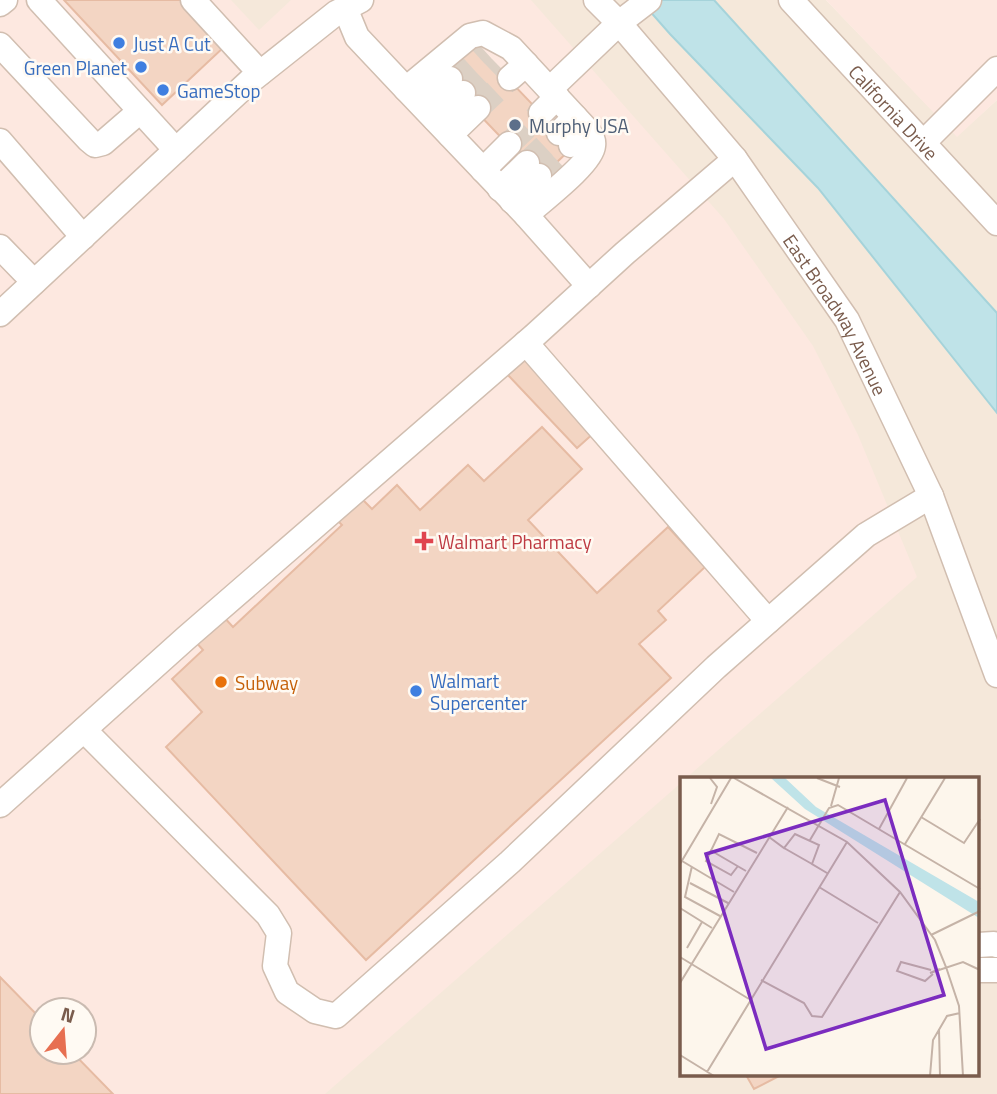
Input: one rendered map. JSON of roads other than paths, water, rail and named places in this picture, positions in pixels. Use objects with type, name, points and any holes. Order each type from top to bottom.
[{"type":"street","points":[[0,4],[5,0]]},
{"type":"street","points":[[39,0],[176,150]]},
{"type":"street","points":[[193,0],[260,73]]},
{"type":"street","name":"East Broadway Avenue","points":[[596,0],[619,23],[735,159],[847,320],[932,496],[997,675]]},
{"type":"street","name":"California Drive","points":[[791,0],[997,223]]},
{"type":"street","points":[[550,100],[619,23],[645,3]]},
{"type":"street","points":[[0,314],[260,73],[336,13],[353,4],[357,37],[513,201],[589,286]]},
{"type":"street","points":[[428,112],[470,36],[483,33],[503,57],[550,100],[573,132],[591,135],[593,146],[587,160],[513,201]]},
{"type":"street","points":[[0,45],[95,145],[103,143],[140,111]]},
{"type":"street","points":[[923,143],[997,69]]},
{"type":"street","points":[[428,112],[464,93],[428,112]]},
{"type":"street","points":[[0,141],[83,237]]},
{"type":"street","points":[[483,170],[509,144]]},
{"type":"street","points":[[0,805],[206,621],[735,159]]},
{"type":"street","points":[[513,201],[533,170]]},
{"type":"street","points":[[0,247],[34,282]]},
{"type":"street","points":[[526,343],[768,621]]},
{"type":"street","points":[[84,730],[268,915],[279,933],[275,966],[287,992],[314,1011],[335,1016],[510,862],[716,667],[866,535],[932,496]]},
{"type":"street","points":[[979,945],[997,945]]},
{"type":"street","points":[[979,971],[997,970]]},
{"type":"water","points":[[640,0],[714,0],[997,313],[997,413],[818,188]]},
{"type":"tunnel","points":[[450,79],[483,49]]},
{"type":"tunnel","points":[[463,93],[495,62]]},
{"type":"tunnel","points":[[478,108],[510,78]]},
{"type":"tunnel","points":[[509,144],[541,113]]},
{"type":"tunnel","points":[[527,163],[559,133]]},
{"type":"tunnel","points":[[539,176],[571,145]]},
{"type":"place","name":"Just A Cut","points":[[119,43]]},
{"type":"place","name":"Green Planet","points":[[141,67]]},
{"type":"place","name":"GameStop","points":[[163,90]]},
{"type":"place","name":"Murphy USA","points":[[515,125]]},
{"type":"place","name":"Walmart Pharmacy","points":[[424,541]]},
{"type":"place","name":"Subway","points":[[221,682]]},
{"type":"place","name":"Walmart Supercenter","points":[[416,691]]}]
